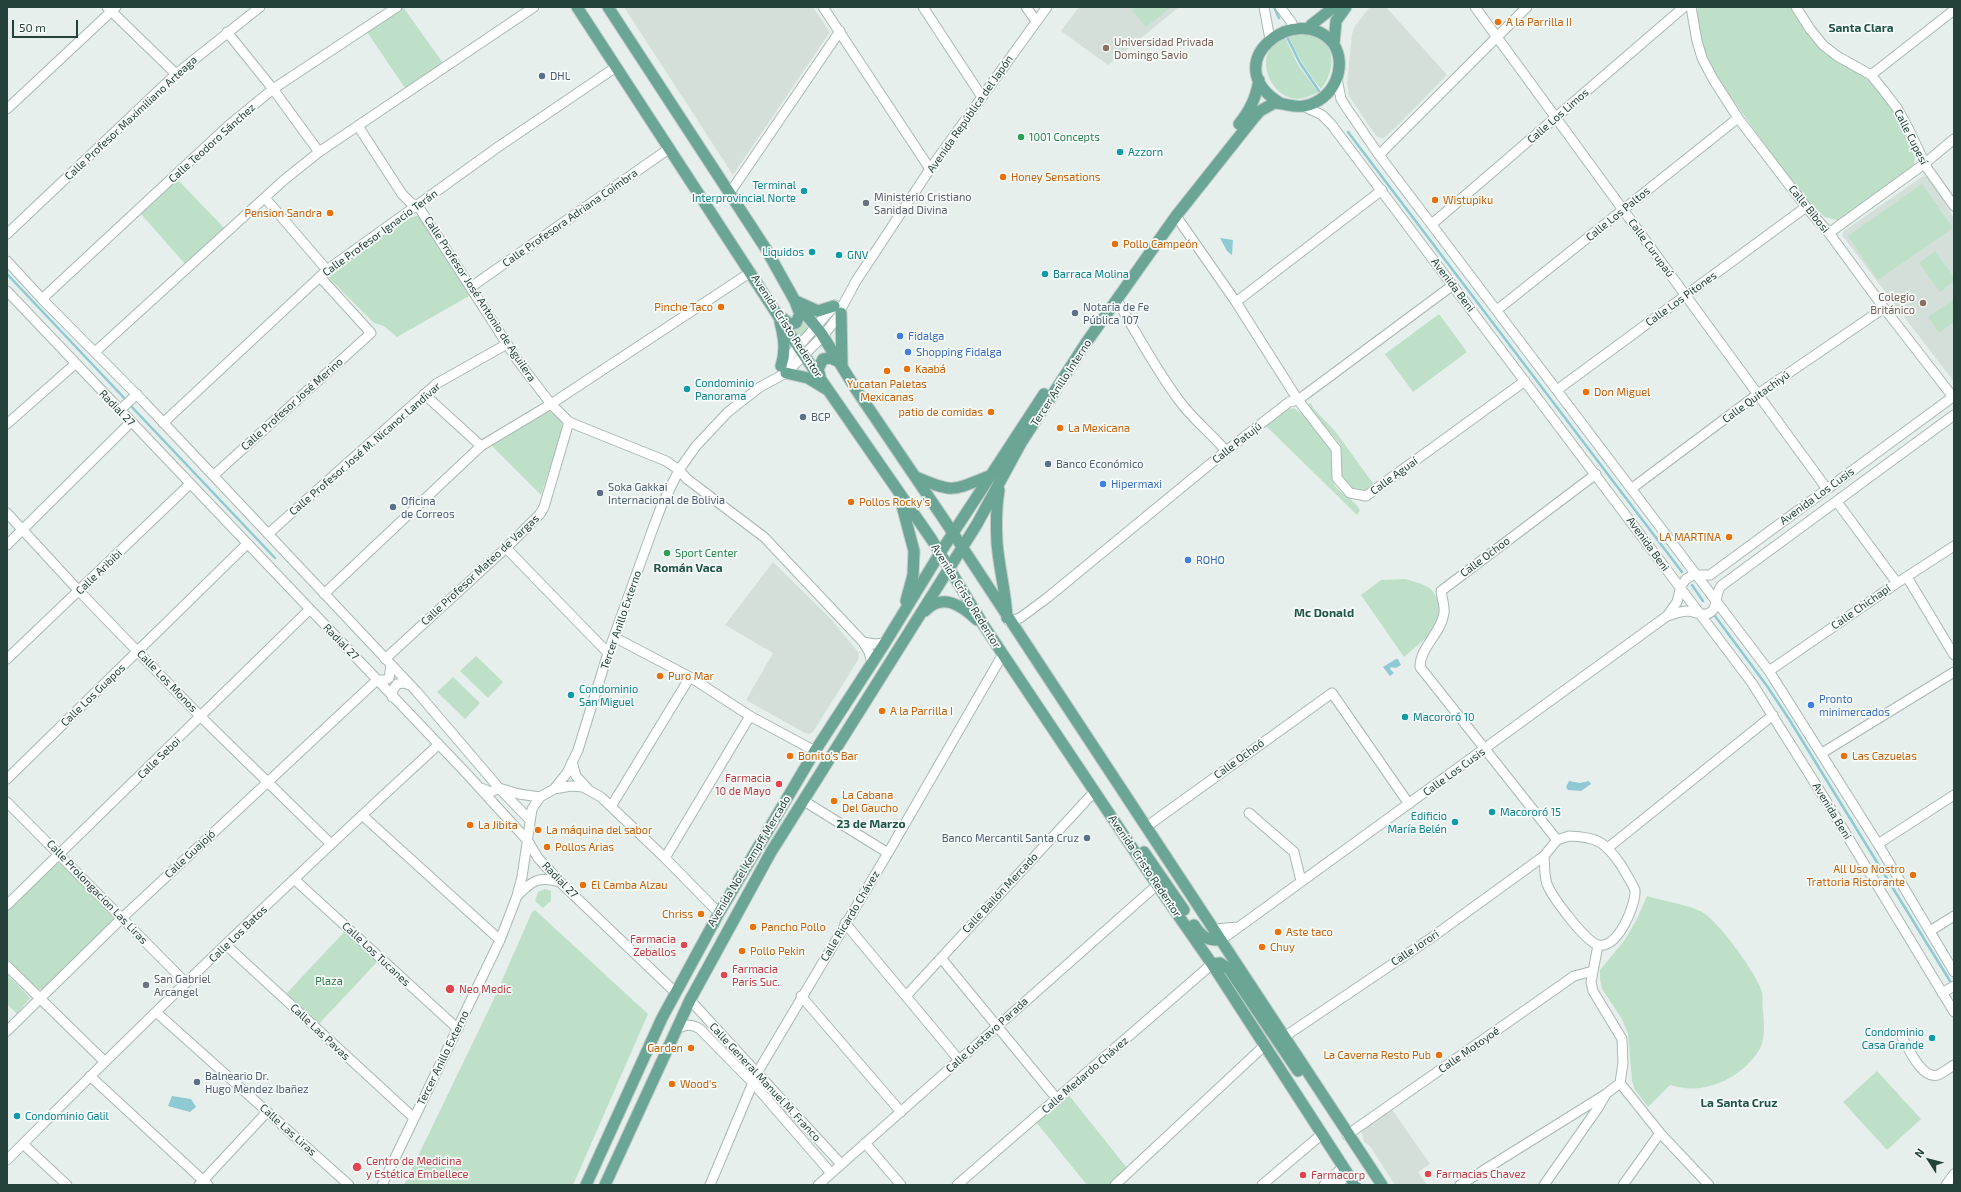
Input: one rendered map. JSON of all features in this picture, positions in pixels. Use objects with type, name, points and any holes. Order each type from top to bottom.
[{"type":"main road","name":"Avenida Cristo Redentor","points":[[577,7],[751,272],[778,316],[940,553],[984,626],[1157,885],[1212,964],[1355,1185]]},
{"type":"main road","name":"Avenida Cristo Redentor","points":[[608,7],[766,249],[795,301],[823,336],[857,391],[916,477],[1008,620],[1214,929],[1347,1135],[1382,1185]]},
{"type":"main road","points":[[1311,25],[1334,7]]},
{"type":"main road","points":[[1334,44],[1336,21],[1346,7]]},
{"type":"main road","points":[[1292,23],[1311,25],[1328,36],[1334,44],[1338,55],[1339,67],[1337,79],[1331,89],[1324,97],[1314,103],[1304,106],[1292,106],[1280,103],[1271,97],[1259,80],[1256,68],[1257,56],[1262,44],[1269,34],[1280,27],[1292,23]]},
{"type":"main road","name":"Tercer Anillo Interno","points":[[940,553],[989,476],[1121,283],[1250,109],[1255,99],[1259,80]]},
{"type":"main road","name":"Tercer Anillo Interno","points":[[949,567],[999,485],[1021,443],[1117,300],[1176,216],[1253,119],[1266,107],[1274,103],[1280,103]]},
{"type":"main road","points":[[795,301],[818,311],[837,310],[841,364]]},
{"type":"main road","points":[[778,316],[790,324],[796,323],[800,314],[795,301]]},
{"type":"main road","points":[[778,316],[784,344],[784,370],[808,378],[829,390]]},
{"type":"main road","points":[[822,379],[818,369],[823,359],[831,358],[841,364]]},
{"type":"main road","points":[[916,477],[942,488],[952,490],[989,476]]},
{"type":"main road","points":[[999,485],[996,510],[997,543],[1008,620]]},
{"type":"main road","points":[[898,490],[914,551],[913,575],[903,613]]},
{"type":"main road","name":"Avenida Noel Kempff Mercado","points":[[586,1185],[675,992],[719,913],[815,751],[885,643],[940,553]]},
{"type":"main road","name":"Avenida Noel Kempff Mercado","points":[[605,1185],[690,1000],[771,852],[920,616],[949,567]]},
{"type":"main road","points":[[920,616],[936,603],[947,601],[952,602],[966,610],[984,626]]},
{"type":"main road","points":[[1095,791],[1118,814],[1202,936],[1213,941],[1221,940]]},
{"type":"main road","points":[[739,878],[753,886]]},
{"type":"main road","points":[[1212,964],[1220,963],[1229,969],[1298,1071],[1320,1093]]},
{"type":"main road","points":[[597,1162],[613,1168]]},
{"type":"street","name":"Calle Profesor Maximiliano Arteaga","points":[[7,234],[176,74],[260,7]]},
{"type":"street","name":"Calle Teodoro Sánchez","points":[[42,299],[228,126],[274,89],[397,7]]},
{"type":"street","points":[[95,352],[265,198],[319,152],[534,7]]},
{"type":"street","points":[[823,7],[930,169]]},
{"type":"street","points":[[924,7],[982,97]]},
{"type":"street","points":[[1026,7],[1036,21]]},
{"type":"street","name":"Avenida República del Japón","points":[[855,283],[930,169],[1047,7]]},
{"type":"street","points":[[1264,7],[1269,34]]},
{"type":"street","points":[[1280,7],[1292,23]]},
{"type":"street","name":"Calle Curupaú","points":[[1474,7],[1827,489]]},
{"type":"street","points":[[1379,155],[1527,7]]},
{"type":"street","name":"Calle Los Limos","points":[[1432,224],[1684,7]]},
{"type":"street","name":"Calle Bibosi","points":[[1691,7],[1697,41],[1702,58],[1713,79],[1738,118],[1806,207],[1829,233],[1884,308],[1954,397]]},
{"type":"street","name":"Calle Cupesí","points":[[1796,7],[1810,29],[1823,45],[1837,56],[1871,75],[1897,108],[1909,130],[1924,164],[1954,206]]},
{"type":"street","points":[[7,109],[111,8],[176,74]]},
{"type":"street","points":[[1871,75],[1954,10]]},
{"type":"street","points":[[729,194],[840,31]]},
{"type":"street","points":[[227,32],[274,89],[319,152]]},
{"type":"street","name":"Calle Profesor Ignacio Terán","points":[[163,423],[327,270],[498,147],[616,66]]},
{"type":"street","name":"Avenida Beni","points":[[1337,79],[1341,99],[1379,155],[1769,671],[1878,844],[1954,972]]},
{"type":"street","name":"Avenida Beni","points":[[1304,106],[1322,115],[1331,124],[1752,683],[1954,1012]]},
{"type":"street","name":"Calle Los Paltos","points":[[1497,310],[1738,118]]},
{"type":"street","name":"Calle Profesor José Antonio de Aguilera","points":[[358,126],[402,194],[411,203],[418,206],[507,344],[551,404],[569,422],[666,461],[679,470],[687,479],[764,537],[863,642],[869,652],[872,663]]},
{"type":"street","points":[[1829,233],[1924,164],[1954,139]]},
{"type":"street","name":"Calle Profesora Adriana Coímbra","points":[[471,287],[670,148]]},
{"type":"street","points":[[1236,302],[1382,190]]},
{"type":"street","points":[[265,198],[327,270]]},
{"type":"street","name":"Calle Los Pitones","points":[[1557,390],[1806,207]]},
{"type":"street","name":"Calle Aguaí","points":[[1176,216],[1236,302],[1298,400],[1336,449],[1337,478],[1350,493],[1366,496],[1525,381]]},
{"type":"street","name":"Radial 27","points":[[7,261],[42,299],[95,352],[134,397],[163,423],[214,475],[410,685],[499,788],[529,819]]},
{"type":"street","points":[[324,594],[481,446],[551,404],[751,272]]},
{"type":"street","name":"Calle Profesor José Merino","points":[[214,475],[371,333],[320,277]]},
{"type":"street","name":"Tercer Anillo Externo","points":[[784,370],[798,346],[816,327],[842,306],[855,283]]},
{"type":"street","name":"Calle Patujú","points":[[1008,620],[1015,620],[1028,612],[1226,451],[1289,402],[1298,400],[1453,285]]},
{"type":"street","name":"Radial 27","points":[[9,297],[122,409],[131,422],[475,783],[528,841],[538,858],[561,883],[675,992]]},
{"type":"street","points":[[1117,300],[1147,353],[1178,399],[1194,419],[1214,436],[1226,451]]},
{"type":"street","name":"Calle Quitachiyú","points":[[1631,488],[1758,394],[1884,308]]},
{"type":"street","name":"Tercer Anillo Externo","points":[[382,1185],[500,940],[517,896],[528,841],[529,819],[532,809],[540,798],[554,789],[572,762],[591,710],[608,653],[661,507],[679,470],[696,446],[728,412],[805,356],[823,336],[837,310]]},
{"type":"street","name":"Calle Profesor José M. Nicanor Landívar","points":[[268,534],[436,384],[507,344]]},
{"type":"street","points":[[7,424],[75,364]]},
{"type":"street","points":[[424,394],[481,446]]},
{"type":"street","points":[[122,409],[134,397]]},
{"type":"street","name":"Avenida Los Cusis","points":[[1681,588],[1686,579],[1696,575],[1710,574],[1719,569],[1954,397]]},
{"type":"street","name":"Avenida Los Cusis","points":[[1699,614],[1707,614],[1711,612],[1716,602],[1718,591],[1729,581],[1954,415]]},
{"type":"street","points":[[7,544],[131,422]]},
{"type":"street","name":"Calle Profesor Mateo de Vargas","points":[[377,680],[385,680],[389,678],[388,662],[540,514],[544,507],[569,422]]},
{"type":"street","points":[[1853,470],[1862,483]]},
{"type":"street","name":"Calle Ochoo","points":[[1485,749],[1420,667],[1420,658],[1438,632],[1444,613],[1441,591],[1596,474]]},
{"type":"street","name":"Calle Aribibi","points":[[7,659],[190,484]]},
{"type":"street","points":[[1837,502],[1897,583]]},
{"type":"street","name":"Calle Los Monos","points":[[7,513],[79,591],[202,717],[269,781],[331,844]]},
{"type":"street","name":"Calle Los Guapos","points":[[7,779],[247,544]]},
{"type":"street","name":"Calle Chichapí","points":[[1769,671],[1897,583],[1954,546]]},
{"type":"street","points":[[506,548],[608,653]]},
{"type":"street","points":[[1719,569],[1729,581]]},
{"type":"street","points":[[1907,577],[1954,655]]},
{"type":"street","name":"Calle Los Cusis","points":[[1221,940],[1667,616],[1677,602],[1681,588]]},
{"type":"street","name":"Calle Seboi","points":[[7,905],[202,717],[309,610]]},
{"type":"street","points":[[1020,637],[1023,622],[1028,612]]},
{"type":"street","name":"Calle Los Cusis","points":[[1667,616],[1684,612],[1699,614]]},
{"type":"street","points":[[614,637],[690,677],[750,716],[815,751]]},
{"type":"street","points":[[863,642],[874,644],[885,643]]},
{"type":"street","name":"Calle Ricardo Chávez","points":[[710,1185],[757,1073],[801,996],[888,853],[1003,654]]},
{"type":"street","points":[[1822,753],[1954,672]]},
{"type":"street","points":[[612,806],[690,677]]},
{"type":"street","name":"Calle Guajojó","points":[[7,1031],[122,918],[377,680]]},
{"type":"street","points":[[392,697],[393,690],[397,684],[403,683],[410,685]]},
{"type":"street","name":"Calle Ochoó","points":[[1146,827],[1332,693],[1409,804]]},
{"type":"street","points":[[1609,847],[1773,715]]},
{"type":"street","points":[[665,858],[750,716]]},
{"type":"street","name":"Calle Los Batos","points":[[7,1160],[104,1061],[294,878],[438,745]]},
{"type":"street","points":[[1485,749],[1557,840]]},
{"type":"street","points":[[572,762],[576,776],[589,790]]},
{"type":"street","points":[[475,783],[491,792],[499,788],[540,798]]},
{"type":"street","points":[[554,789],[571,786],[583,787],[612,806],[719,913]]},
{"type":"street","name":"Calle Bailón Mercado","points":[[906,996],[1095,791]]},
{"type":"street","points":[[1878,844],[1954,795]]},
{"type":"street","points":[[804,801],[888,853]]},
{"type":"street","name":"Calle Prolongacion Las Liras","points":[[7,802],[186,983]]},
{"type":"street","points":[[1249,814],[1289,846],[1294,852],[1301,881]]},
{"type":"street","points":[[362,815],[500,940]]},
{"type":"street","points":[[1569,836],[1583,836],[1609,847],[1632,883],[1635,890],[1635,898],[1627,922],[1620,931],[1605,944],[1598,945],[1587,937],[1553,896],[1547,883],[1544,856],[1557,840],[1569,836]]},
{"type":"street","name":"Calle Jorori","points":[[1284,1037],[1430,938],[1544,856]]},
{"type":"street","name":"Calle Los Tucanes","points":[[294,878],[458,1029]]},
{"type":"street","points":[[517,896],[531,882],[548,879],[561,883]]},
{"type":"street","name":"Calle Gustavo Parada","points":[[818,1185],[1157,885]]},
{"type":"street","points":[[1930,931],[1954,916]]},
{"type":"street","points":[[845,923],[959,1060]]},
{"type":"street","points":[[1214,929],[1239,927]]},
{"type":"street","name":"Calle Las Pavas","points":[[226,945],[414,1118]]},
{"type":"street","points":[[1460,1185],[1606,1094],[1620,1083],[1623,1063],[1622,1039],[1593,991],[1591,982],[1598,945]]},
{"type":"street","points":[[941,958],[1057,1099]]},
{"type":"street","name":"Calle Medardo Chávez","points":[[957,1185],[1212,964]]},
{"type":"street","points":[[7,966],[104,1061]]},
{"type":"street","name":"Calle Motoyoé","points":[[1347,1135],[1574,976],[1593,971]]},
{"type":"street","points":[[1942,993],[1954,986]]},
{"type":"street","points":[[801,996],[901,1112]]},
{"type":"street","name":"Calle General Manuel M. Franco","points":[[690,1000],[841,1164]]},
{"type":"street","name":"Calle Las Liras","points":[[156,1012],[349,1185]]},
{"type":"street","name":"Calle General Manuel M. Franco","points":[[676,1029],[686,1025],[694,1025],[700,1029],[752,1083],[831,1173]]},
{"type":"street","points":[[1902,1037],[1923,1072],[1931,1076],[1939,1075],[1954,1065]]},
{"type":"street","points":[[1115,1185],[1264,1046]]},
{"type":"street","points":[[90,1076],[203,1184],[267,1112]]},
{"type":"street","points":[[1620,1083],[1660,1133],[1707,1184]]},
{"type":"street","points":[[1544,1185],[1598,1108],[1606,1094]]},
{"type":"street","points":[[1623,1185],[1660,1133]]},
{"type":"street","points":[[1262,1185],[1322,1134]]},
{"type":"street","points":[[865,1143],[901,1185]]},
{"type":"street","points":[[23,1144],[67,1185]]},
{"type":"street","points":[[1324,1185],[1346,1171]]},
{"type":"street","points":[[1336,1185],[1346,1171]]},
{"type":"street","points":[[1946,1185],[1954,1174]]},
{"type":"shaded area","points":[[624,7],[813,7],[830,32],[733,175]]},
{"type":"shaded area","name":"Universidad Privada Domingo Savio","points":[[1079,7],[1179,7],[1108,65],[1061,31]]},
{"type":"shaded area","points":[[1370,7],[1386,7],[1447,75],[1384,138],[1376,136],[1349,96],[1347,83],[1352,34],[1355,26]]},
{"type":"shaded area","name":"Colegio Británico","points":[[1923,176],[1928,177],[1954,218],[1954,382],[1842,235],[1844,231]]},
{"type":"shaded area","points":[[773,562],[830,618],[859,653],[858,660],[813,732],[809,734],[746,700],[773,653],[725,625]]},
{"type":"shaded area","points":[[1391,1108],[1430,1164],[1418,1172],[1427,1185],[1395,1185],[1370,1146],[1364,1142],[1361,1129]]},
{"type":"green space","points":[[403,7],[443,63],[405,88],[367,32]]},
{"type":"green space","points":[[1136,7],[1171,7],[1146,27],[1132,10]]},
{"type":"green space","points":[[1698,7],[1790,7],[1815,42],[1870,82],[1889,105],[1899,122],[1915,158],[1914,164],[1910,171],[1843,219],[1837,220],[1825,217],[1798,191],[1718,79],[1702,44],[1698,26]]},
{"type":"green space","points":[[1287,33],[1312,34],[1320,38],[1326,44],[1332,58],[1329,74],[1321,89],[1302,62]]},
{"type":"green space","points":[[1284,35],[1298,65],[1318,92],[1315,94],[1308,97],[1294,99],[1279,91],[1270,80],[1266,66],[1268,53],[1273,45]]},
{"type":"green space","points":[[177,179],[225,229],[186,265],[141,214]]},
{"type":"green space","points":[[1922,184],[1953,228],[1878,280],[1848,236]]},
{"type":"green space","points":[[416,216],[423,216],[471,295],[397,337],[384,326],[374,323],[328,277],[402,221]]},
{"type":"green space","points":[[1935,251],[1954,277],[1954,281],[1940,292],[1919,263]]},
{"type":"green space","points":[[1954,299],[1954,322],[1939,333],[1928,317]]},
{"type":"green space","points":[[1439,314],[1467,352],[1413,392],[1385,354]]},
{"type":"green space","points":[[803,321],[809,330],[800,340],[793,330]]},
{"type":"green space","points":[[1311,403],[1313,408],[1335,431],[1375,486],[1364,491],[1357,491],[1347,484],[1341,473],[1341,447],[1336,438],[1313,414],[1308,404]]},
{"type":"green space","points":[[1293,408],[1309,421],[1330,449],[1333,458],[1332,476],[1334,484],[1340,491],[1351,499],[1360,510],[1357,515],[1264,424],[1284,411]]},
{"type":"green space","points":[[545,411],[555,414],[560,419],[563,429],[541,495],[491,445]]},
{"type":"green space","points":[[1405,579],[1422,584],[1431,589],[1437,598],[1440,609],[1433,632],[1404,657],[1361,595],[1381,580]]},
{"type":"green space","points":[[476,656],[503,682],[488,698],[460,671]]},
{"type":"green space","points":[[453,677],[480,703],[465,719],[437,692]]},
{"type":"green space","points":[[59,863],[63,865],[113,915],[114,920],[43,989],[35,989],[7,960],[7,910],[54,864]]},
{"type":"green space","points":[[545,889],[551,891],[551,901],[543,908],[535,901],[538,892]]},
{"type":"green space","points":[[1647,896],[1700,911],[1720,928],[1746,962],[1762,992],[1764,1027],[1763,1040],[1759,1050],[1752,1060],[1737,1074],[1726,1080],[1705,1087],[1685,1088],[1670,1085],[1648,1107],[1635,1090],[1632,1081],[1628,1034],[1622,1019],[1602,989],[1600,979],[1600,970],[1624,941],[1636,921]]},
{"type":"green space","points":[[535,910],[648,1014],[573,1185],[404,1185],[492,1003],[532,912]]},
{"type":"green space","name":"Plaza","points":[[345,931],[378,961],[318,1025],[286,994]]},
{"type":"green space","points":[[7,974],[30,998],[17,1014],[7,1004]]},
{"type":"green space","points":[[1877,1071],[1921,1119],[1887,1150],[1843,1102]]},
{"type":"green space","points":[[1068,1094],[1127,1168],[1109,1185],[1087,1185],[1036,1122]]},
{"type":"water","points":[[1220,238],[1233,240],[1232,255],[1227,251]]},
{"type":"water","points":[[1398,659],[1401,665],[1396,668],[1391,667],[1390,669],[1394,673],[1390,676],[1383,667]]},
{"type":"water","points":[[1569,781],[1580,783],[1589,781],[1591,784],[1581,791],[1568,790],[1566,787]]},
{"type":"water","points":[[172,1096],[191,1099],[196,1107],[190,1112],[168,1106]]},
{"type":"waterway","points":[[1274,7],[1279,18]]},
{"type":"waterway","points":[[1286,35],[1300,63],[1319,91]]},
{"type":"waterway","points":[[1348,132],[1682,572]]},
{"type":"waterway","points":[[7,274],[127,401]]},
{"type":"waterway","points":[[130,405],[275,558]]},
{"type":"waterway","points":[[1692,585],[1703,601]]},
{"type":"waterway","points":[[1715,616],[1767,686],[1789,719],[1950,981]]},
{"type":"place","name":"A la Parrilla II","points":[[1498,22]]},
{"type":"place","name":"Universidad Privada Domingo Savio","points":[[1106,48]]},
{"type":"place","name":"DHL","points":[[542,76]]},
{"type":"place","name":"1001 Concepts","points":[[1021,137]]},
{"type":"place","name":"Azzorn","points":[[1120,152]]},
{"type":"place","name":"Honey Sensations","points":[[1003,177]]},
{"type":"place","name":"Terminal Interprovincial Norte","points":[[804,191]]},
{"type":"place","name":"Wistupiku","points":[[1435,200]]},
{"type":"place","name":"Ministerio Cristiano Sanidad Divina","points":[[866,203]]},
{"type":"place","name":"Pension Sandra","points":[[330,213]]},
{"type":"place","name":"Pollo Campeón","points":[[1115,244]]},
{"type":"place","name":"Liquidos","points":[[812,252]]},
{"type":"place","name":"GNV","points":[[839,255]]},
{"type":"place","name":"Barraca Molina","points":[[1045,274]]},
{"type":"place","name":"Colegio Británico","points":[[1923,303]]},
{"type":"place","name":"Pinche Taco","points":[[721,307]]},
{"type":"place","name":"Notaria de Fe Pública 107","points":[[1075,313]]},
{"type":"place","name":"Fidalga","points":[[900,336]]},
{"type":"place","name":"Shopping Fidalga","points":[[908,352]]},
{"type":"place","name":"Kaabá","points":[[907,369]]},
{"type":"place","name":"Yucatan Paletas Mexicanas","points":[[887,371]]},
{"type":"place","name":"Condominio Panorama","points":[[687,389]]},
{"type":"place","name":"Don Miguel","points":[[1586,392]]},
{"type":"place","name":"patio de comidas","points":[[991,412]]},
{"type":"place","name":"BCP","points":[[803,417]]},
{"type":"place","name":"La Mexicana","points":[[1060,428]]},
{"type":"place","name":"Banco Económico","points":[[1048,464]]},
{"type":"place","name":"Hipermaxi","points":[[1103,484]]},
{"type":"place","name":"Soka Gakkai Internacional de Bolivia","points":[[600,493]]},
{"type":"place","name":"Pollos Rocky's","points":[[851,502]]},
{"type":"place","name":"Oficina de Correos","points":[[393,507]]},
{"type":"place","name":"LA MARTINA","points":[[1729,537]]},
{"type":"place","name":"Sport Center","points":[[667,553]]},
{"type":"place","name":"ROHO","points":[[1188,560]]},
{"type":"place","name":"Puro Mar","points":[[660,676]]},
{"type":"place","name":"Condominio San Miguel","points":[[571,695]]},
{"type":"place","name":"Pronto minimercados","points":[[1811,705]]},
{"type":"place","name":"A la Parrilla I","points":[[882,711]]},
{"type":"place","name":"Macororó 10","points":[[1405,717]]},
{"type":"place","name":"Bonito's Bar","points":[[790,756]]},
{"type":"place","name":"Las Cazuelas","points":[[1844,756]]},
{"type":"place","name":"Farmacia 10 de Mayo","points":[[779,784]]},
{"type":"place","name":"La Cabana Del Gaucho","points":[[834,801]]},
{"type":"place","name":"Macororó 15","points":[[1492,812]]},
{"type":"place","name":"Edificio María Belén","points":[[1455,822]]},
{"type":"place","name":"La Jibita","points":[[470,825]]},
{"type":"place","name":"La máquina del sabor","points":[[538,830]]},
{"type":"place","name":"Banco Mercantil Santa Cruz","points":[[1087,838]]},
{"type":"place","name":"Pollos Arias","points":[[547,847]]},
{"type":"place","name":"All Uso Nostro Trattoria Ristorante","points":[[1913,875]]},
{"type":"place","name":"El Camba Alzau","points":[[583,885]]},
{"type":"place","name":"Chriss","points":[[701,914]]},
{"type":"place","name":"Pancho Pollo","points":[[753,927]]},
{"type":"place","name":"Aste taco","points":[[1278,932]]},
{"type":"place","name":"Farmacia Zeballos","points":[[684,945]]},
{"type":"place","name":"Chuy","points":[[1262,947]]},
{"type":"place","name":"Pollo Pekin","points":[[742,951]]},
{"type":"place","name":"Farmacia Paris Suc.","points":[[724,975]]},
{"type":"place","name":"San Gabriel Arcangel","points":[[146,985]]},
{"type":"place","name":"Neo Medic","points":[[450,989]]},
{"type":"place","name":"Condominio Casa Grande","points":[[1932,1038]]},
{"type":"place","name":"Garden","points":[[691,1048]]},
{"type":"place","name":"La Caverna Resto Pub","points":[[1439,1055]]},
{"type":"place","name":"Balneario Dr. Hugo Mendez Ibañez","points":[[197,1082]]},
{"type":"place","name":"Wood's","points":[[672,1084]]},
{"type":"place","name":"Condominio Galil","points":[[17,1116]]},
{"type":"place","name":"Centro de Medicina y Estética Embellece","points":[[357,1167]]},
{"type":"place","name":"Farmacias Chavez","points":[[1428,1174]]},
{"type":"place","name":"Farmacorp","points":[[1303,1175]]},
{"type":"district","name":"Santa Clara","points":[[1861,28]]},
{"type":"district","name":"Román Vaca","points":[[688,568]]},
{"type":"district","name":"Mc Donald","points":[[1324,613]]},
{"type":"district","name":"23 de Marzo","points":[[871,824]]},
{"type":"district","name":"La Santa Cruz","points":[[1739,1103]]}]
